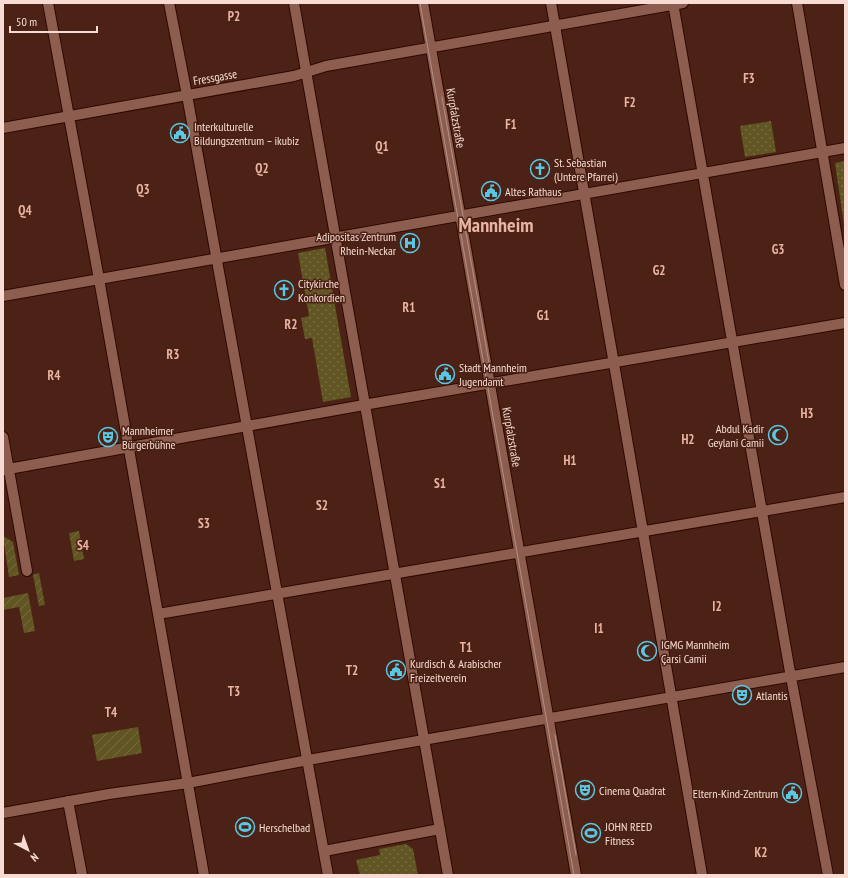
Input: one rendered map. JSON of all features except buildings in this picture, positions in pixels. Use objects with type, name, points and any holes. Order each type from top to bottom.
[{"type":"street","points":[[48,3],[99,278],[204,875]]},
{"type":"street","points":[[169,3],[217,259],[328,875]]},
{"type":"street","points":[[294,3],[448,875]]},
{"type":"street","name":"Kurpfalzstraße","points":[[423,3],[576,875]]},
{"type":"street","points":[[551,3],[615,362],[702,875]]},
{"type":"street","points":[[797,3],[845,285]]},
{"type":"street","points":[[676,4],[703,173],[791,677],[828,875]]},
{"type":"street","name":"Fressgasse","points":[[3,128],[306,73],[326,66],[676,4]]},
{"type":"street","points":[[3,296],[845,148]]},
{"type":"street","points":[[6,470],[365,405],[845,323]]},
{"type":"street","points":[[3,437],[6,470],[27,571]]},
{"type":"street","points":[[158,614],[845,497]]},
{"type":"street","points":[[3,813],[68,801],[188,783],[308,760],[845,667]]},
{"type":"street","points":[[68,801],[82,875]]},
{"type":"street","points":[[324,851],[440,829]]},
{"type":"shaded area","points":[[771,121],[776,152],[745,157],[740,126]]},
{"type":"shaded area","points":[[845,161],[844,170],[844,225],[835,163]]},
{"type":"shaded area","points":[[325,248],[351,397],[323,402],[312,338],[305,339],[301,318],[309,316],[298,253]]},
{"type":"shaded area","points":[[79,531],[84,559],[74,561],[69,533]]},
{"type":"shaded area","points":[[3,536],[13,542],[19,575],[9,577]]},
{"type":"shaded area","points":[[39,573],[45,605],[39,606],[33,575]]},
{"type":"shaded area","points":[[28,593],[35,631],[24,633],[19,607],[3,610],[3,598]]},
{"type":"shaded area","points":[[138,727],[142,753],[97,761],[92,735]]},
{"type":"shaded area","points":[[406,844],[413,849],[418,875],[360,875],[356,860],[380,855],[379,849]]},
{"type":"tram line","points":[[420,3],[574,875]]},
{"type":"tram line","points":[[442,97],[489,363]]},
{"type":"tram line","points":[[555,735],[576,855]]},
{"type":"place","name":"Interkulturelle Bildungszentrum – ikubiz","points":[[180,133]]},
{"type":"place","name":"St. Sebastian (Untere Pfarrei)","points":[[540,169]]},
{"type":"place","name":"Altes Rathaus","points":[[491,191]]},
{"type":"place","name":"Adipositas Zentrum Rhein-Neckar","points":[[410,243]]},
{"type":"place","name":"Citykirche Konkordien","points":[[284,290]]},
{"type":"place","name":"Stadt Mannheim Jugendamt","points":[[445,374]]},
{"type":"place","name":"Abdul Kadir Geylani Camii","points":[[778,435]]},
{"type":"place","name":"Mannheimer Bürgerbühne","points":[[108,437]]},
{"type":"place","name":"IGMG Mannheim Çarsi Camii","points":[[647,651]]},
{"type":"place","name":"Kurdisch & Arabischer Freizeitverein","points":[[396,670]]},
{"type":"place","name":"Atlantis","points":[[742,695]]},
{"type":"place","name":"Cinema Quadrat","points":[[585,790]]},
{"type":"place","name":"Eltern-Kind-Zentrum","points":[[792,793]]},
{"type":"place","name":"Herschelbad","points":[[245,827]]},
{"type":"place","name":"JOHN REED Fitness","points":[[591,833]]},
{"type":"district","name":"P2","points":[[234,16]]},
{"type":"district","name":"F3","points":[[749,78]]},
{"type":"district","name":"F2","points":[[630,102]]},
{"type":"district","name":"F1","points":[[511,124]]},
{"type":"district","name":"Q1","points":[[382,146]]},
{"type":"district","name":"Q2","points":[[262,168]]},
{"type":"district","name":"Q3","points":[[143,189]]},
{"type":"district","name":"Q4","points":[[25,210]]},
{"type":"district","name":"Mannheim","points":[[496,225]]},
{"type":"district","name":"G3","points":[[778,249]]},
{"type":"district","name":"G2","points":[[659,270]]},
{"type":"district","name":"R1","points":[[409,307]]},
{"type":"district","name":"G1","points":[[543,315]]},
{"type":"district","name":"R2","points":[[291,324]]},
{"type":"district","name":"R3","points":[[173,354]]},
{"type":"district","name":"R4","points":[[54,375]]},
{"type":"district","name":"H3","points":[[807,413]]},
{"type":"district","name":"H2","points":[[688,439]]},
{"type":"district","name":"H1","points":[[570,460]]},
{"type":"district","name":"S1","points":[[440,483]]},
{"type":"district","name":"S2","points":[[322,505]]},
{"type":"district","name":"S3","points":[[204,523]]},
{"type":"district","name":"S4","points":[[83,545]]},
{"type":"district","name":"I2","points":[[717,606]]},
{"type":"district","name":"I1","points":[[599,628]]},
{"type":"district","name":"T1","points":[[466,647]]},
{"type":"district","name":"T2","points":[[352,670]]},
{"type":"district","name":"T3","points":[[234,691]]},
{"type":"district","name":"T4","points":[[111,712]]},
{"type":"district","name":"K2","points":[[761,852]]}]
